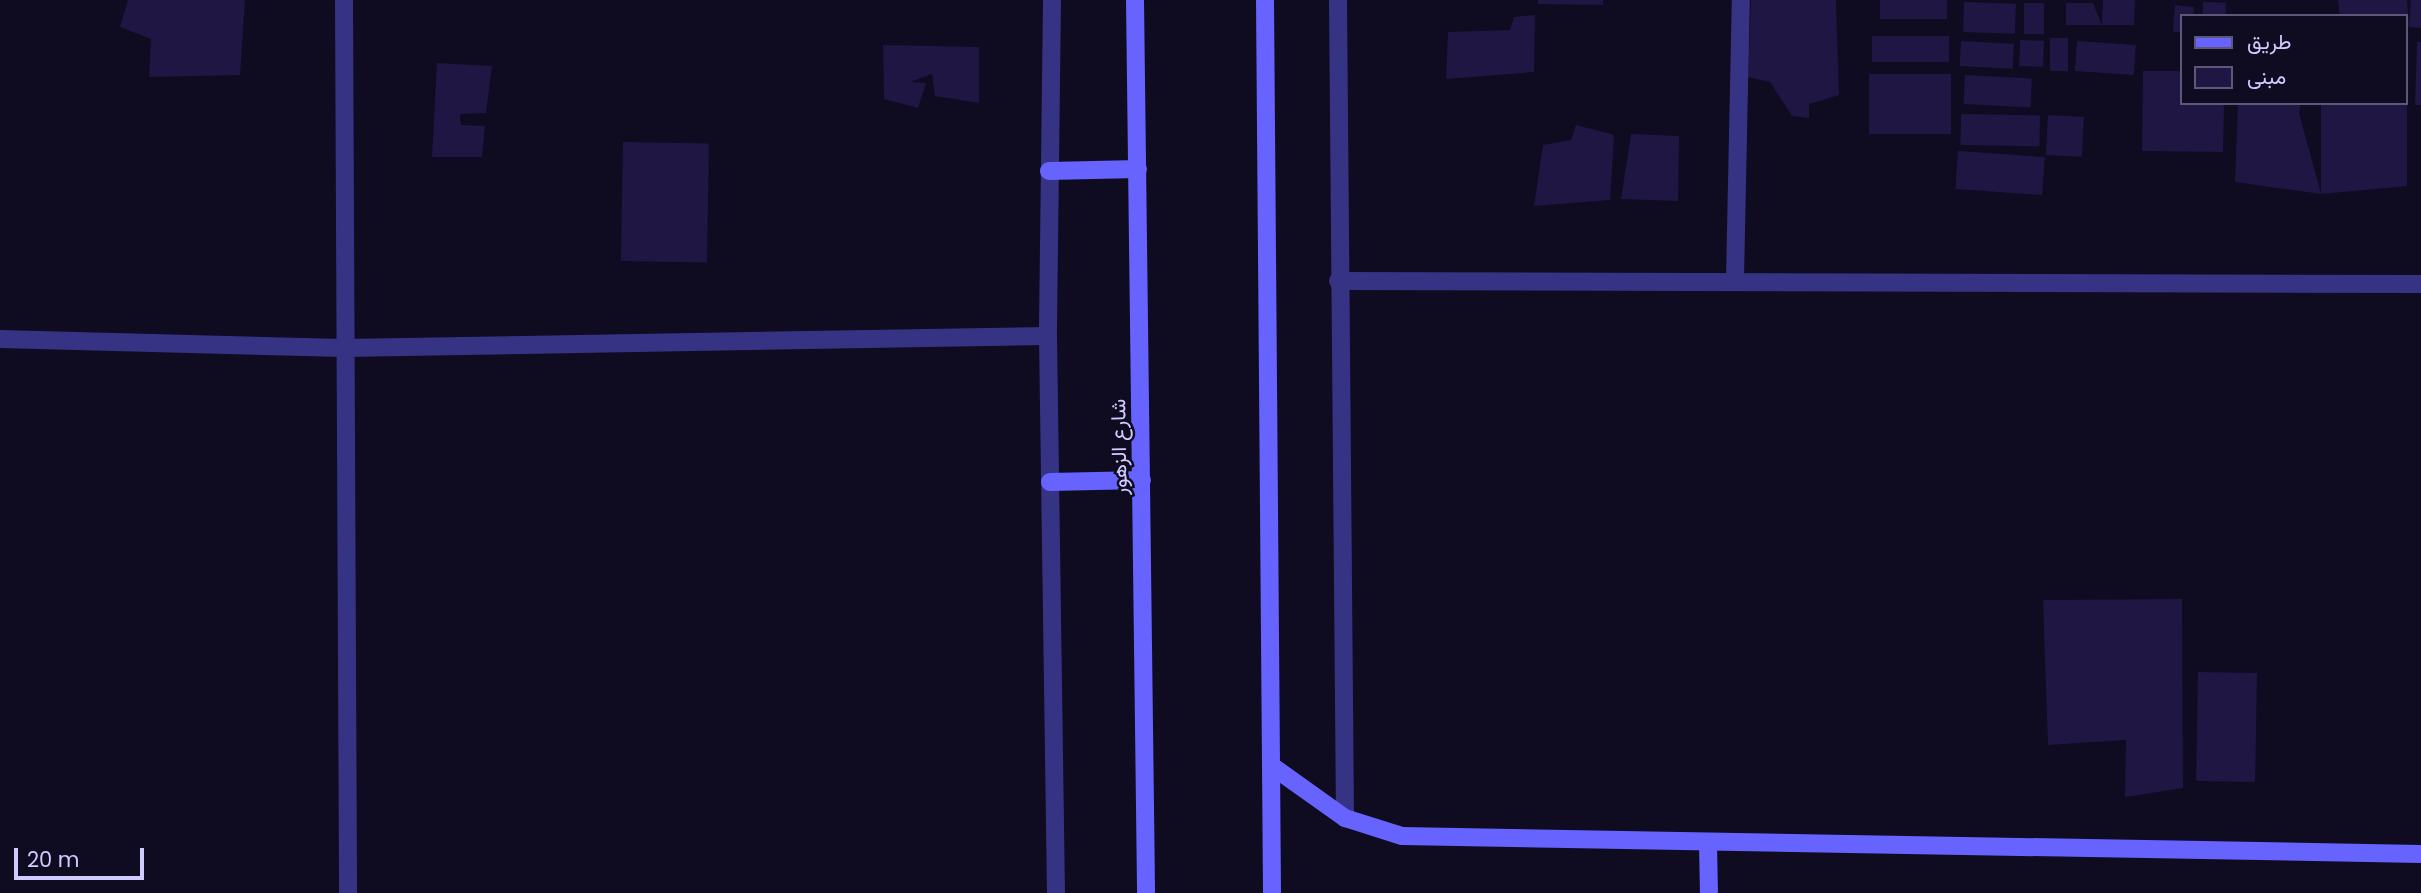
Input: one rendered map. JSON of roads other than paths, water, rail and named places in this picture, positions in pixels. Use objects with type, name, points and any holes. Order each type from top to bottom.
[{"type":"main road","name":"شارع الزهور","points":[[1135,0],[1146,893]]},
{"type":"main road","points":[[1265,0],[1272,893]]},
{"type":"main road","points":[[1049,171],[1138,169]]},
{"type":"main road","points":[[1050,482],[1142,480]]},
{"type":"main road","points":[[1272,766],[1345,818],[1402,836],[2421,854]]},
{"type":"main road","points":[[1708,843],[1710,893]]},
{"type":"street","points":[[344,0],[348,893]]},
{"type":"street","points":[[1052,0],[1048,336],[1056,893]]},
{"type":"street","points":[[1338,0],[1338,281],[1345,818]]},
{"type":"street","points":[[1735,278],[1741,0]]},
{"type":"street","points":[[1338,281],[1735,278],[2421,284]]},
{"type":"street","points":[[0,339],[344,348],[1048,336]]}]
